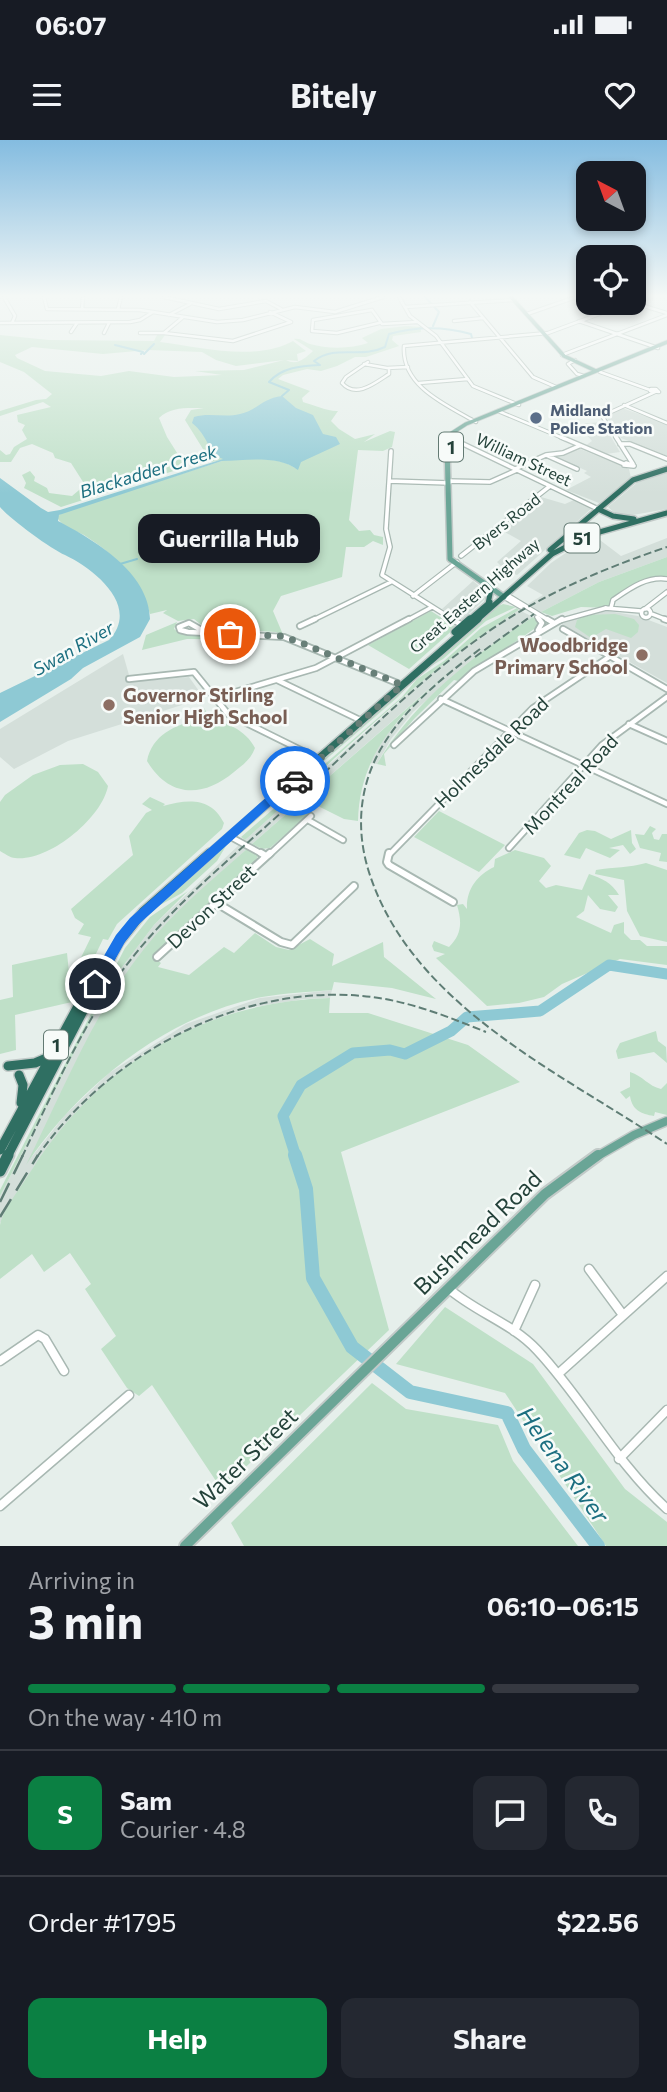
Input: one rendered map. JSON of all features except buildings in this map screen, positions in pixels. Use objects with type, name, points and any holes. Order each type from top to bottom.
[{"type":"highway","name":"Great Eastern Highway","points":[[0,1171],[95,984],[126,930],[282,789],[289,779],[317,758],[633,478],[667,469]]},
{"type":"highway","name":"William Street","points":[[602,506],[618,517],[654,516]]},
{"type":"highway","name":"51","points":[[503,594],[519,584],[552,554],[595,533],[667,513]]},
{"type":"highway","points":[[574,530],[595,533]]},
{"type":"highway","points":[[488,604],[491,589]]},
{"type":"highway","name":"Great Eastern Highway","points":[[465,627],[496,604],[503,594]]},
{"type":"highway","name":"Great Eastern Highway","points":[[0,1150],[83,997],[95,984]]},
{"type":"highway","points":[[8,1066],[35,1063],[49,1057]]},
{"type":"highway","points":[[19,1075],[23,1084],[20,1109]]},
{"type":"main road","points":[[579,363],[600,371],[621,363]]},
{"type":"main road","name":"1","points":[[517,405],[600,371]]},
{"type":"main road","name":"1","points":[[455,563],[450,440],[461,429],[475,421],[600,371]]},
{"type":"main road","points":[[455,563],[491,589],[503,594]]},
{"type":"main road","points":[[455,563],[503,594]]},
{"type":"main road","name":"Bushmead Road","points":[[334,1400],[512,1224],[571,1172],[667,1121]]},
{"type":"main road","name":"Water Street","points":[[185,1546],[334,1400]]},
{"type":"street","points":[[389,368],[389,374],[371,386],[347,390],[342,383],[366,363],[389,368],[408,367]]},
{"type":"street","points":[[406,363],[430,397],[475,421]]},
{"type":"street","points":[[456,363],[475,387],[517,405]]},
{"type":"street","points":[[521,363],[533,377],[556,387]]},
{"type":"street","points":[[570,363],[568,364],[577,374],[584,376]]},
{"type":"street","points":[[600,371],[667,395]]},
{"type":"street","points":[[419,383],[468,379]]},
{"type":"street","points":[[632,467],[626,463],[620,444],[601,416],[654,391]]},
{"type":"street","points":[[624,405],[667,423]]},
{"type":"street","points":[[500,412],[626,463],[635,472],[646,475]]},
{"type":"street","name":"William Street","points":[[450,440],[588,503],[602,506]]},
{"type":"street","points":[[620,444],[630,444],[667,459]]},
{"type":"street","points":[[389,481],[490,482],[546,455],[563,453],[579,446]]},
{"type":"street","points":[[391,451],[386,529],[390,547],[382,575],[465,627]]},
{"type":"street","points":[[546,455],[577,469]]},
{"type":"street","name":"Byers Road","points":[[461,556],[550,486]]},
{"type":"street","name":"William Street","points":[[588,503],[602,506]]},
{"type":"street","name":"Byers Road","points":[[413,596],[455,563]]},
{"type":"street","points":[[394,745],[469,675],[534,634],[576,613],[608,608],[613,600],[637,585],[662,577],[667,579]]},
{"type":"street","points":[[300,626],[390,582]]},
{"type":"street","points":[[519,584],[515,595],[520,604]]},
{"type":"street","points":[[642,611],[667,592]]},
{"type":"street","points":[[503,594],[551,624]]},
{"type":"street","points":[[651,614],[657,601]]},
{"type":"street","points":[[496,604],[520,604]]},
{"type":"street","points":[[215,698],[311,670],[432,607]]},
{"type":"street","points":[[538,616],[550,618],[581,609],[625,608],[664,619]]},
{"type":"street","points":[[534,634],[542,623],[538,616]]},
{"type":"street","points":[[551,624],[561,616]]},
{"type":"street","points":[[205,632],[190,623],[179,627],[182,632],[284,637],[400,684]]},
{"type":"street","points":[[563,629],[667,689]]},
{"type":"street","name":"Holmesdale Road","points":[[453,902],[387,862],[390,851],[538,703],[608,657]]},
{"type":"street","points":[[129,678],[191,671],[196,673],[228,714],[317,758]]},
{"type":"street","points":[[277,680],[360,720]]},
{"type":"street","name":"Montreal Road","points":[[509,848],[602,745],[667,697]]},
{"type":"street","points":[[441,699],[667,804]]},
{"type":"street","points":[[629,724],[667,741]]},
{"type":"street","name":"Devon Street","points":[[157,957],[309,818],[343,840]]},
{"type":"street","name":"Devon Street","points":[[229,836],[266,856]]},
{"type":"street","points":[[215,902],[281,942],[292,945],[354,886]]},
{"type":"street","points":[[589,1269],[623,1315]]},
{"type":"street","points":[[558,1374],[667,1276]]},
{"type":"street","points":[[514,1332],[535,1285]]},
{"type":"street","points":[[448,1288],[475,1310],[514,1332],[537,1349],[618,1459],[651,1496],[667,1509]]},
{"type":"street","points":[[0,1361],[38,1335],[45,1339],[64,1371]]},
{"type":"street","points":[[0,1506],[130,1395]]},
{"type":"street","points":[[618,1459],[667,1410]]},
{"type":"shaded area","points":[[622,408],[667,424],[667,456],[621,438],[606,417]]},
{"type":"shaded area","points":[[602,422],[620,452],[606,454],[585,446],[592,441],[577,424]]},
{"type":"shaded area","points":[[578,448],[629,469],[631,478],[599,503],[566,490],[591,477],[584,473],[587,471],[552,455]]},
{"type":"shaded area","points":[[667,471],[667,509],[627,516],[617,515],[608,507],[639,481]]},
{"type":"shaded area","points":[[541,497],[565,504],[574,500],[592,508],[517,575],[505,570],[497,562],[521,541],[501,530]]},
{"type":"shaded area","points":[[596,537],[621,556],[667,538],[667,557],[599,582],[541,612],[528,604],[543,595],[527,586],[551,563],[576,546]]},
{"type":"shaded area","points":[[473,581],[488,593],[462,620],[442,609]]},
{"type":"shaded area","points":[[519,610],[533,617],[477,656],[413,712],[391,739],[377,764],[370,763],[384,737],[431,687],[252,844],[245,840],[436,669],[477,637]]},
{"type":"shaded area","name":"Woodbridge Primary School","points":[[608,611],[638,616],[667,627],[667,683],[560,623],[582,613]]},
{"type":"shaded area","name":"Governor Stirling Senior High School","points":[[123,654],[131,682],[189,677],[204,698],[68,741],[14,769],[0,757],[0,729]]},
{"type":"shaded area","points":[[240,844],[248,848],[173,917],[123,979],[84,1048],[30,1159],[65,1115],[109,1073],[186,1024],[260,998],[332,990],[330,998],[304,999],[248,1008],[199,1025],[144,1054],[79,1109],[35,1165],[0,1223],[0,1196],[110,983],[154,925]]},
{"type":"green space","points":[[1,363],[27,363],[45,371],[101,376],[129,371],[174,377],[222,375],[195,371],[244,370],[274,363],[344,363],[321,371],[307,369],[283,375],[278,379],[310,391],[302,398],[303,402],[338,411],[331,421],[355,439],[375,434],[364,442],[390,431],[395,432],[392,447],[383,451],[358,450],[349,520],[359,531],[370,530],[374,535],[383,537],[383,545],[373,541],[364,547],[346,547],[342,577],[281,596],[273,611],[284,637],[276,632],[205,628],[194,619],[178,621],[163,613],[167,610],[150,614],[146,601],[125,568],[106,550],[65,526],[57,517],[63,512],[222,461],[270,460],[295,468],[300,464],[246,455],[211,462],[185,420],[191,410],[204,408],[175,410],[159,418],[167,437],[186,467],[61,507],[24,488],[26,483],[22,475],[30,471],[35,477],[34,481],[47,488],[49,493],[72,496],[85,485],[71,463],[55,458],[53,453],[32,444],[20,448],[11,462],[0,462],[0,450],[6,455],[10,454],[14,447],[27,439],[22,430],[25,425],[18,422],[17,415],[51,407],[43,402],[0,416],[0,411],[46,399],[52,394],[24,372]]},
{"type":"green space","points":[[225,363],[263,363],[236,366]]},
{"type":"green space","points":[[667,557],[667,579],[653,579],[638,584],[613,600],[611,608],[581,607],[552,616],[541,612],[599,582]]},
{"type":"green space","points":[[503,604],[516,607],[486,621],[443,659],[421,672],[398,697],[240,834],[240,832],[492,609]]},
{"type":"green space","points":[[517,608],[519,610],[482,635],[412,690],[245,840],[241,837],[402,697],[417,679],[444,661],[481,628]]},
{"type":"green space","points":[[431,611],[456,627],[409,669],[368,645]]},
{"type":"green space","points":[[615,614],[634,619],[639,625],[638,632],[631,638],[606,629],[591,638],[575,627],[577,620],[586,615]]},
{"type":"green space","points":[[533,617],[540,621],[540,625],[458,681],[454,680],[414,719],[384,754],[386,766],[377,764],[392,741],[408,720],[446,682],[466,664]]},
{"type":"green space","points":[[177,622],[174,629],[181,634],[282,640],[187,639],[142,650],[146,635]]},
{"type":"green space","points":[[467,656],[409,709],[379,747],[368,769],[361,793],[358,821],[344,819],[318,806],[270,848],[262,849],[252,844]]},
{"type":"green space","points":[[204,708],[209,716],[206,718],[234,727],[246,736],[255,748],[241,766],[222,781],[199,790],[176,788],[156,773],[147,761],[150,752],[166,732],[199,719],[194,711]]},
{"type":"green space","points":[[83,764],[98,772],[108,786],[104,798],[85,824],[43,853],[15,858],[0,851],[0,802],[5,795],[33,775],[60,765]]},
{"type":"green space","points":[[150,797],[165,804],[163,806],[190,801],[206,804],[219,815],[224,823],[222,829],[117,924],[108,940],[103,939],[84,979],[72,976],[91,937],[78,934],[84,924],[75,918],[71,909],[133,855],[129,836],[146,813],[152,810],[142,804]]},
{"type":"green space","points":[[439,811],[505,845],[479,872],[414,837]]},
{"type":"green space","points":[[650,826],[656,829],[652,833],[654,839],[659,840],[662,834],[667,834],[667,862],[659,861],[661,853],[640,848],[635,834],[644,835]]},
{"type":"green space","points":[[587,830],[611,839],[631,830],[632,843],[636,849],[630,854],[623,845],[609,848],[620,850],[610,858],[586,848],[580,859],[564,855],[579,833]]},
{"type":"green space","points":[[229,841],[217,861],[182,893],[153,909]]},
{"type":"green space","points":[[248,848],[258,855],[256,861],[152,956],[161,963],[158,967],[189,975],[224,947],[234,953],[255,933],[276,947],[289,950],[310,939],[334,954],[332,966],[383,942],[384,957],[436,999],[392,988],[334,982],[332,990],[262,997],[227,1006],[192,1020],[159,1037],[99,1082],[72,1108],[26,1165],[79,1054],[126,974],[168,922]]},
{"type":"green space","points":[[515,850],[544,858],[551,866],[539,881],[546,888],[556,885],[582,890],[589,874],[610,884],[619,895],[608,895],[618,907],[615,912],[600,909],[588,895],[584,911],[576,917],[611,933],[614,925],[624,922],[624,933],[631,940],[640,940],[647,946],[667,946],[667,965],[620,959],[562,984],[544,997],[487,1006],[436,958],[445,954],[434,951],[432,946],[434,941],[449,947],[460,928],[457,905],[463,904],[467,909],[471,889],[482,874],[494,867],[495,859]]},
{"type":"green space","points":[[646,863],[667,870],[667,942],[640,936],[627,911],[624,880],[595,874],[596,870]]},
{"type":"green space","points":[[188,891],[154,925],[110,983],[0,1196],[0,1190],[125,948],[150,917]]},
{"type":"green space","points":[[67,953],[72,1002],[15,1015],[16,1050],[0,1054],[0,1000],[13,997],[12,965]]},
{"type":"green space","points":[[330,998],[329,1013],[368,1013],[468,1045],[520,1082],[341,1152],[389,1330],[229,1483],[224,1493],[152,1385],[139,1396],[127,1388],[101,1349],[116,1336],[85,1289],[91,1284],[70,1253],[44,1272],[32,1254],[0,1279],[0,1225],[12,1199],[56,1135],[87,1101],[120,1071],[157,1047],[196,1027],[239,1012],[283,1002]]},
{"type":"green space","points":[[656,1031],[658,1041],[666,1047],[667,1063],[654,1052],[618,1059],[616,1051],[620,1043]]},
{"type":"green space","points":[[630,1072],[661,1089],[667,1083],[667,1115],[655,1112],[654,1116],[645,1114],[635,1108],[630,1096],[626,1099],[620,1092],[630,1087]]},
{"type":"green space","points":[[445,1307],[533,1364],[625,1489],[667,1522],[667,1546],[606,1546],[505,1393],[396,1364]]},
{"type":"green space","points":[[372,1383],[406,1409],[498,1425],[513,1461],[578,1546],[244,1546],[231,1523]]},
{"type":"water","points":[[282,396],[296,408],[313,415],[323,434],[336,437],[340,444],[301,462],[298,470],[272,460],[222,461],[59,515],[58,521],[103,548],[130,572],[147,602],[150,619],[140,637],[83,668],[71,679],[0,722],[0,693],[109,640],[117,627],[120,614],[110,590],[89,569],[50,547],[0,507],[0,478],[48,512],[60,510],[223,459],[214,453],[202,433],[192,423],[194,417],[240,414]]},
{"type":"waterway","name":"Blackadder Creek","points":[[282,396],[289,390],[269,382],[274,377],[286,370],[320,365],[316,363]]},
{"type":"waterway","points":[[120,564],[137,559]]},
{"type":"waterway","name":"Helena River","points":[[296,1157],[283,1116],[301,1085],[353,1053],[390,1050],[405,1054],[451,1031],[467,1017],[540,1011],[609,965],[667,974]]},
{"type":"waterway","name":"Helena River","points":[[295,1155],[306,1189],[313,1278],[352,1347],[410,1392],[507,1413],[524,1449],[598,1546]]},
{"type":"railway","points":[[22,1157],[68,1062],[107,993],[140,948],[199,887],[404,698],[482,636],[548,596],[667,547]]},
{"type":"railway","points":[[475,657],[534,614]]},
{"type":"railway","points":[[480,649],[416,703],[395,728],[377,757],[370,772],[362,804],[362,836],[368,869],[388,917],[417,959],[452,996],[492,1030],[535,1061],[667,1144]]},
{"type":"railway","points":[[37,1157],[67,1119],[103,1085],[143,1055],[187,1030],[233,1012],[281,1000],[330,995],[379,998],[420,1008],[486,1032]]},
{"type":"railway","points":[[0,1202],[23,1155]]},
{"type":"railway","points":[[0,1217],[38,1155]]},
{"type":"way so far","points":[[230,634],[280,636],[297,641],[402,685],[295,781]]},
{"type":"place","name":"Midland Police Station","points":[[536,418]]},
{"type":"place","name":"Guerrilla Hub","points":[[230,634]]},
{"type":"place","name":"Woodbridge Primary School","points":[[642,655]]},
{"type":"place","name":"Governor Stirling Senior High School","points":[[109,705]]},
{"type":"route","points":[[95,984],[126,930],[282,789],[295,781]]},
{"type":"water label","name":"Swan River","points":[[73,648]]}]
